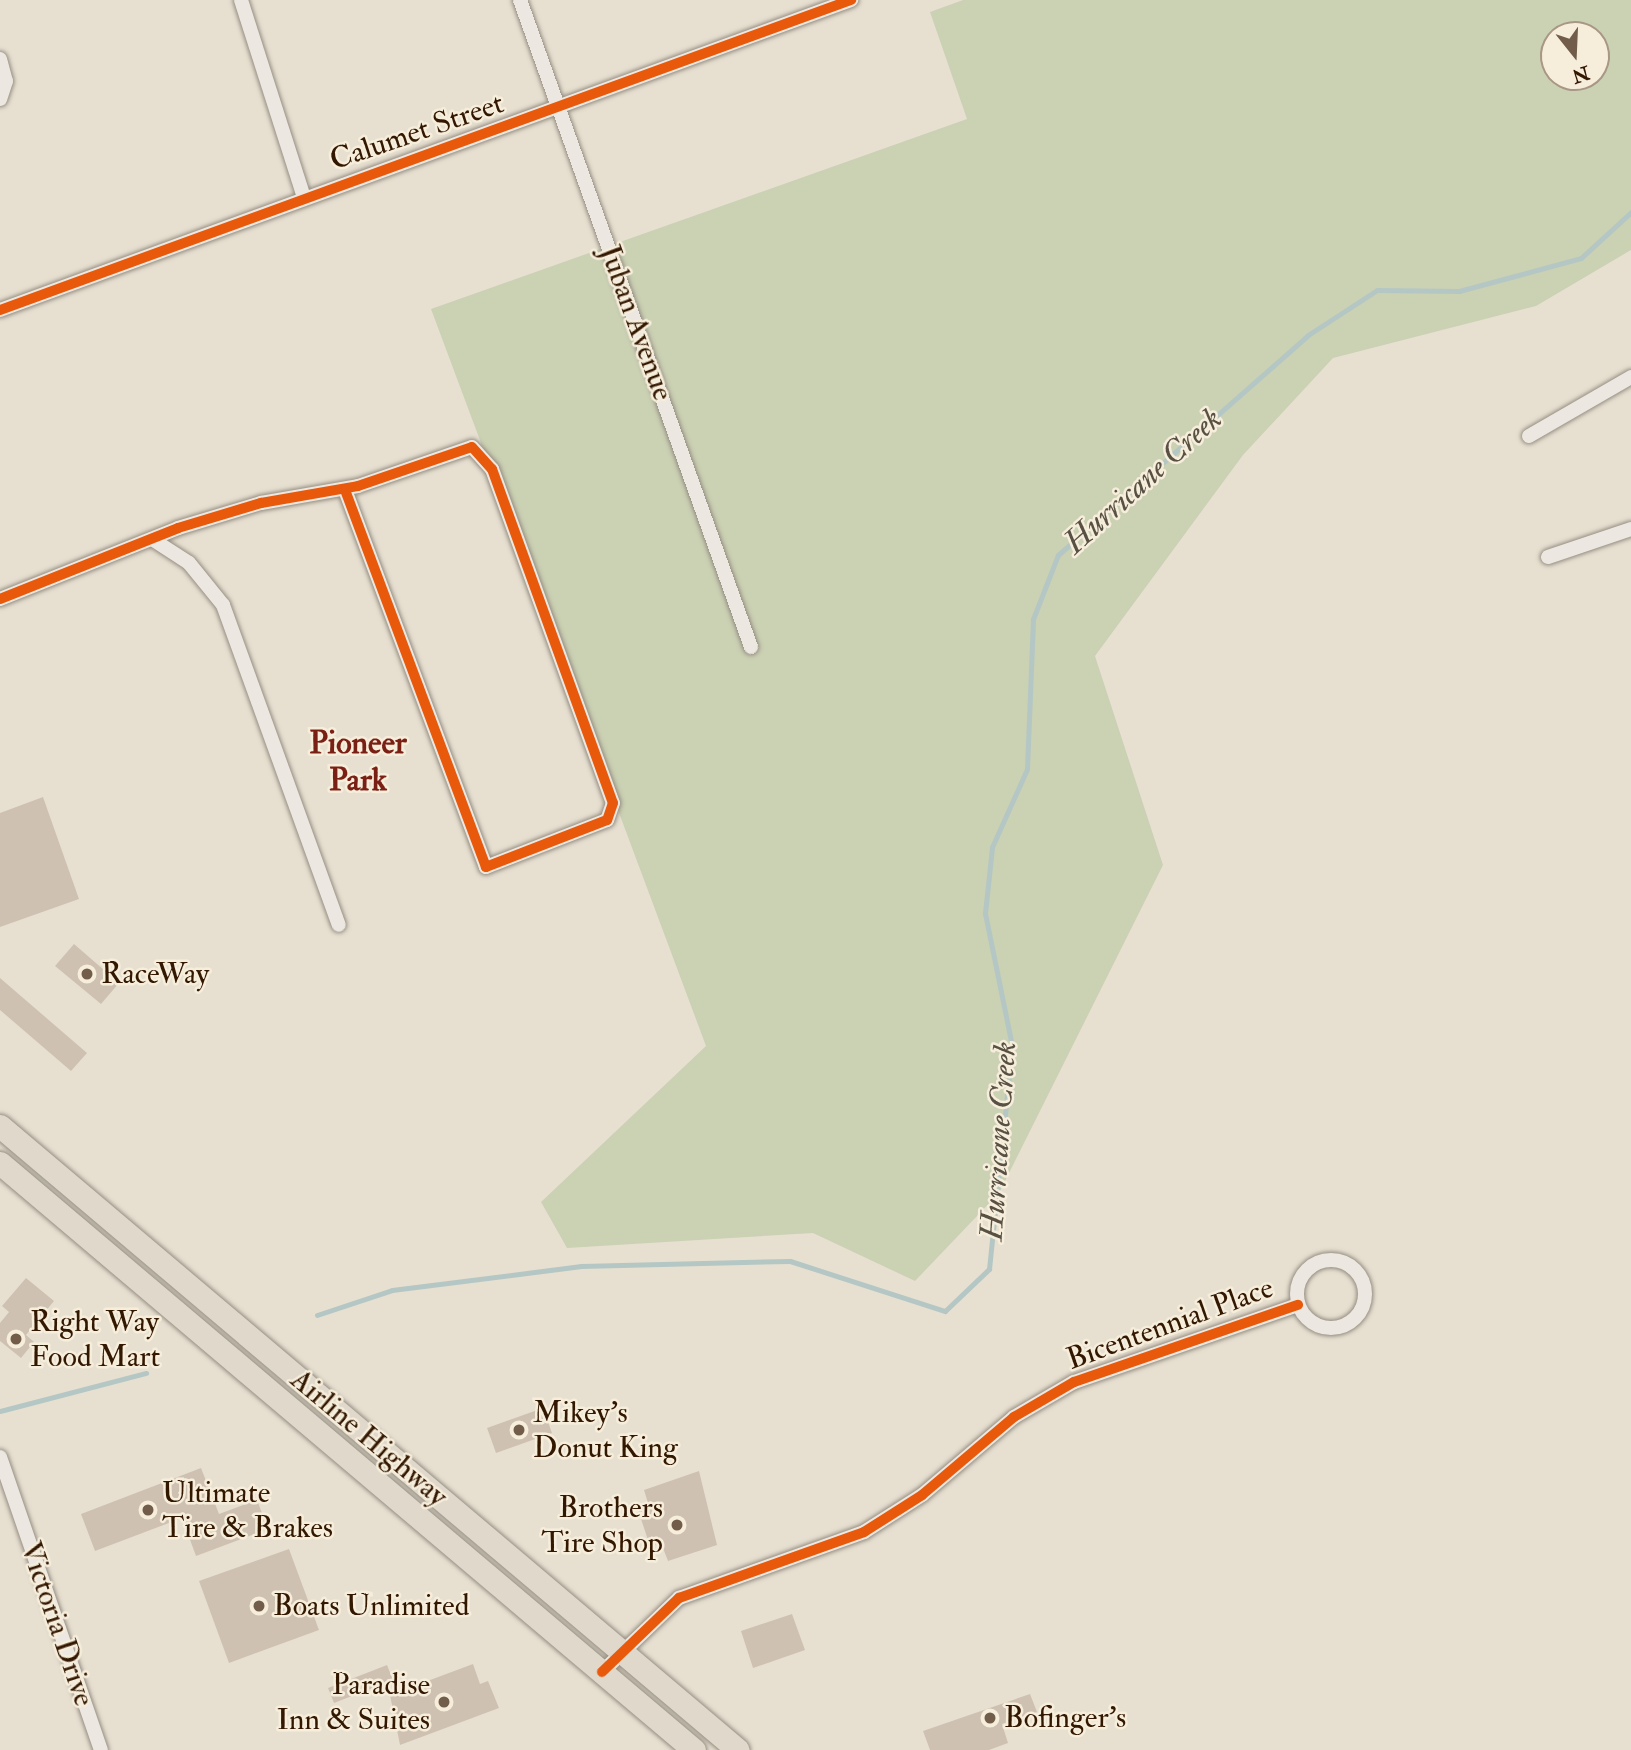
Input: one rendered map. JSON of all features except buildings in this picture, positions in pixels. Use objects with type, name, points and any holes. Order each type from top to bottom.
[{"type":"highway","name":"Airline Highway","points":[[0,1126],[738,1750]]},
{"type":"highway","name":"Airline Highway","points":[[0,1163],[694,1750]]},
{"type":"highway","points":[[167,1305],[186,1283]]},
{"type":"highway","points":[[495,1581],[514,1561]]},
{"type":"street","points":[[241,0],[304,198]]},
{"type":"street","name":"Juban Avenue","points":[[520,0],[751,647]]},
{"type":"street","name":"Calumet Street","points":[[0,310],[559,108],[809,6],[851,0]]},
{"type":"street","points":[[0,59],[6,81],[0,99]]},
{"type":"street","points":[[1529,436],[1631,377]]},
{"type":"street","points":[[0,599],[152,539],[261,503],[345,489],[472,447],[492,469],[612,803],[607,820],[486,867],[345,489]]},
{"type":"street","points":[[1548,557],[1631,528]]},
{"type":"street","points":[[152,539],[189,563],[223,605],[339,925]]},
{"type":"street","name":"Bicentennial Place","points":[[1319,1261],[1346,1262],[1364,1282],[1362,1309],[1342,1326],[1315,1325],[1298,1305],[1300,1279],[1319,1261]]},
{"type":"street","name":"Bicentennial Place","points":[[601,1672],[620,1651],[679,1598],[864,1532],[922,1494],[1014,1417],[1074,1382],[1298,1305]]},
{"type":"street","name":"Victoria Drive","points":[[0,1457],[101,1750]]},
{"type":"green space","points":[[963,0],[1631,0],[1631,250],[1536,306],[1333,358],[1243,455],[1095,656],[1163,865],[999,1193],[915,1281],[813,1233],[567,1248],[541,1202],[706,1046],[431,309],[967,119],[930,12]]},
{"type":"waterway","name":"Hurricane Creek","points":[[317,1315],[392,1290],[581,1266],[790,1261],[945,1311],[989,1269],[1012,1046],[985,913],[992,847],[1027,769],[1033,619],[1058,555],[1308,335],[1377,290],[1459,291],[1581,258],[1631,212]]},
{"type":"waterway","name":"Hurricane Creek","points":[[0,1411],[146,1373]]},
{"type":"cycle path","points":[[0,310],[851,0]]},
{"type":"cycle path","points":[[0,599],[178,528],[261,503],[358,486],[472,447],[492,469],[613,803],[607,820],[486,867],[345,489]]},
{"type":"cycle path","points":[[602,1672],[679,1598],[864,1532],[922,1495],[1014,1417],[1074,1382],[1298,1305]]},
{"type":"place","name":"RaceWay","points":[[87,974]]},
{"type":"place","name":"Right Way Food Mart","points":[[16,1339]]},
{"type":"place","name":"Mikey's Donut King","points":[[519,1430]]},
{"type":"place","name":"Ultimate Tire & Brakes","points":[[148,1510]]},
{"type":"place","name":"Brothers Tire Shop","points":[[677,1525]]},
{"type":"place","name":"Boats Unlimited","points":[[259,1606]]},
{"type":"place","name":"Paradise Inn & Suites","points":[[444,1702]]},
{"type":"place","name":"Bofinger's","points":[[990,1718]]},
{"type":"district","name":"Pioneer Park","points":[[358,762]]}]
